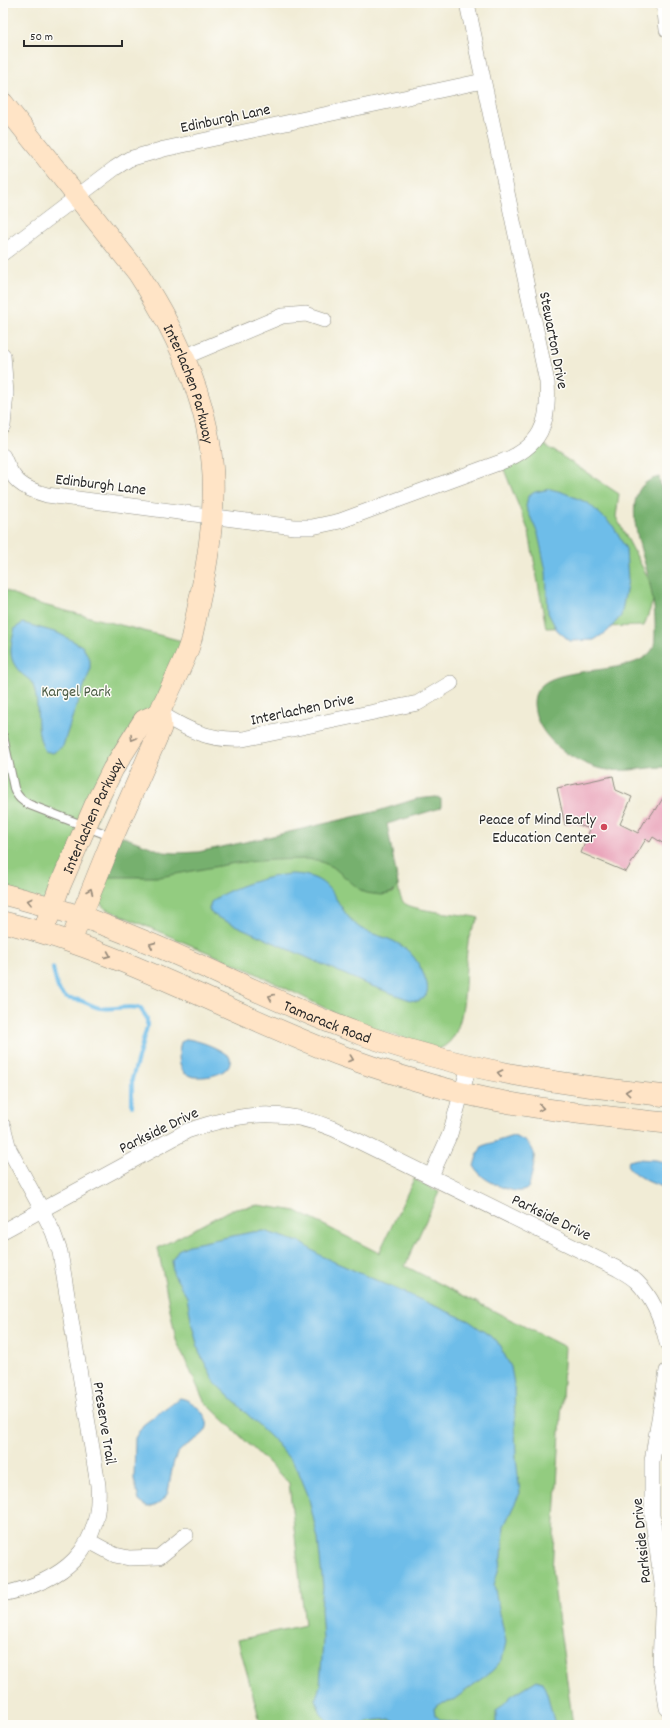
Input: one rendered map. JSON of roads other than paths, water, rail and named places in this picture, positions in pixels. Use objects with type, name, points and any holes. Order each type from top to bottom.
[{"type":"street","name":"Stewarton Drive","points":[[212,516],[294,527],[312,528],[327,525],[508,460],[521,453],[533,442],[540,431],[546,415],[548,399],[546,382],[467,3]]},
{"type":"street","points":[[664,3],[667,30]]},
{"type":"street","name":"Edinburgh Lane","points":[[3,253],[76,197],[129,159],[148,153],[483,81]]},
{"type":"street","name":"Interlachen Parkway","points":[[3,103],[76,197],[138,273],[159,306],[184,357],[194,385],[210,444],[213,476],[212,516],[206,568],[190,643],[160,713],[161,728],[113,837],[71,941]]},
{"type":"street","points":[[184,357],[282,316],[306,314],[324,320]]},
{"type":"street","points":[[3,355],[6,392],[3,426]]},
{"type":"street","name":"Edinburgh Lane","points":[[3,456],[8,469],[16,481],[30,490],[47,495],[212,516]]},
{"type":"street","name":"Interlachen Drive","points":[[160,713],[182,727],[207,736],[227,740],[243,739],[418,703],[451,683]]},
{"type":"street","name":"Interlachen Parkway","points":[[43,932],[87,825],[113,769],[144,720],[160,713]]},
{"type":"street","name":"Tamarack Road","points":[[3,894],[52,907],[129,935],[353,1032],[404,1049],[514,1076],[563,1084],[667,1096]]},
{"type":"street","name":"Tamarack Road","points":[[3,922],[71,941],[343,1056],[391,1072],[462,1093],[544,1108],[667,1123]]},
{"type":"street","points":[[431,1176],[450,1134],[469,1066]]},
{"type":"street","name":"Parkside Drive","points":[[3,1231],[187,1131],[225,1119],[250,1115],[272,1114],[318,1122],[431,1176],[616,1268],[636,1282],[648,1297],[659,1314],[667,1343]]},
{"type":"street","points":[[3,1126],[9,1149],[42,1210]]},
{"type":"street","name":"Preserve Trail","points":[[3,1594],[22,1590],[44,1582],[62,1572],[89,1541],[99,1504],[98,1485],[60,1252],[53,1232],[42,1210]]},
{"type":"street","name":"Parkside Drive","points":[[667,1371],[652,1461],[652,1515],[663,1590],[660,1665],[667,1708]]},
{"type":"street","points":[[89,1541],[115,1555],[129,1558],[159,1557],[186,1536]]},
{"type":"lane","points":[[3,736],[16,795],[30,805],[87,825],[113,837]]},
{"type":"water","points":[[550,489],[562,492],[588,503],[613,526],[626,549],[628,580],[621,616],[608,631],[594,640],[570,641],[557,630],[548,613],[546,571],[538,534],[526,507],[528,496],[535,492]]},
{"type":"water","points":[[23,623],[58,633],[82,646],[90,659],[90,671],[63,746],[53,753],[45,751],[41,743],[38,726],[37,701],[33,685],[31,681],[22,674],[14,664],[11,655],[12,639],[15,628]]},
{"type":"water","points":[[292,874],[307,876],[318,880],[326,886],[351,919],[360,928],[369,933],[400,944],[405,948],[419,964],[426,981],[426,996],[418,1001],[410,1000],[366,984],[219,918],[211,913],[209,909],[211,902],[238,887],[272,877]]},
{"type":"water","points":[[188,1039],[210,1045],[225,1053],[230,1057],[228,1067],[224,1071],[207,1077],[194,1077],[184,1073],[179,1058],[179,1050],[181,1042]]},
{"type":"water","points":[[513,1136],[527,1143],[531,1147],[534,1156],[529,1186],[527,1189],[521,1191],[509,1190],[491,1182],[481,1175],[474,1166],[482,1146]]},
{"type":"water","points":[[637,1159],[656,1160],[667,1163],[667,1188],[656,1185],[635,1174],[627,1165],[629,1161]]},
{"type":"water","points":[[264,1231],[302,1243],[321,1256],[469,1321],[497,1341],[511,1367],[514,1384],[516,1458],[520,1493],[504,1526],[502,1557],[494,1585],[506,1642],[502,1660],[492,1671],[452,1701],[440,1704],[434,1708],[435,1715],[441,1720],[469,1725],[403,1725],[391,1719],[367,1721],[360,1725],[332,1725],[319,1712],[316,1699],[320,1685],[323,1640],[321,1608],[323,1587],[318,1539],[308,1495],[297,1468],[272,1438],[216,1384],[200,1354],[192,1326],[187,1297],[173,1273],[172,1260],[178,1250],[189,1245],[252,1232]]},
{"type":"water","points":[[180,1398],[189,1401],[201,1411],[206,1419],[207,1426],[205,1432],[187,1445],[176,1456],[168,1492],[164,1498],[157,1505],[147,1507],[139,1501],[134,1479],[135,1438],[143,1425]]},
{"type":"water","points":[[537,1680],[542,1682],[547,1693],[555,1725],[496,1725],[496,1712],[511,1696]]},
{"type":"waterway","points":[[53,968],[59,989],[67,998],[79,1000],[100,1008],[140,1008],[147,1018],[147,1027],[132,1079],[132,1106]]},
{"type":"place","name":"Peace of Mind Early Education Center","points":[[604,827]]},
{"type":"park label","name":"Kargel Park","points":[[76,690]]}]
